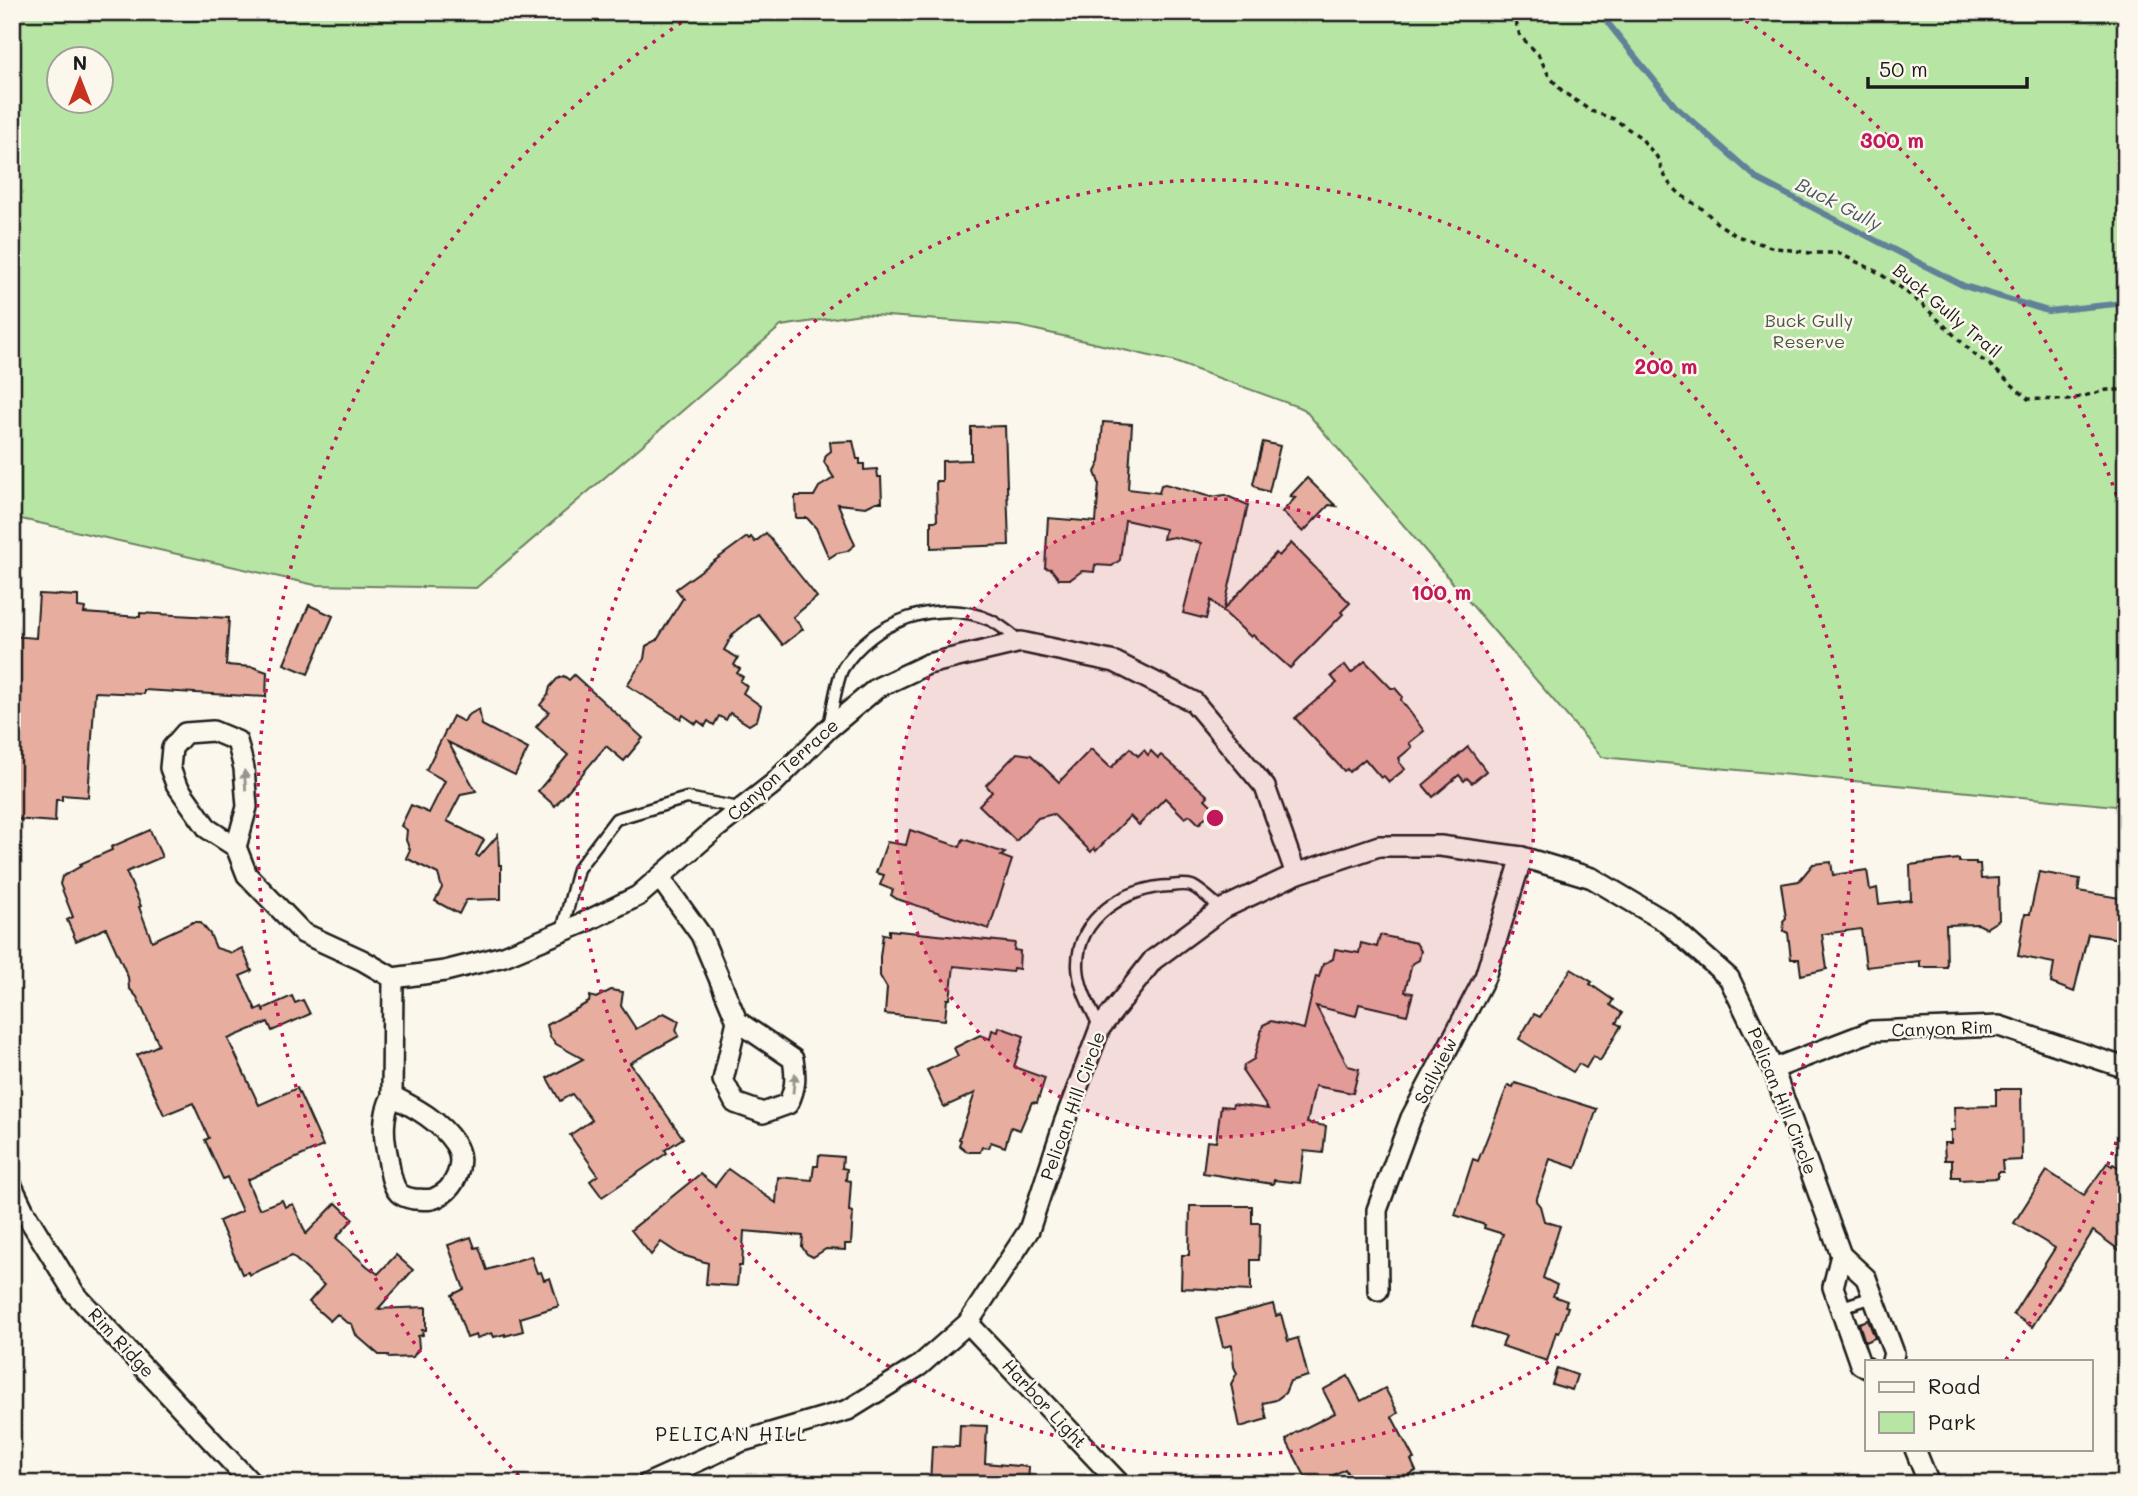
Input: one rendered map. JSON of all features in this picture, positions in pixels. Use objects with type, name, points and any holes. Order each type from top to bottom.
[{"type":"street","name":"Canyon Terrace","points":[[393,978],[445,971],[504,956],[638,896],[773,784],[828,729],[877,688],[928,664],[1021,642],[1115,662],[1194,702],[1265,787],[1296,874]]},
{"type":"street","points":[[236,847],[247,807],[244,768],[237,740],[213,731],[185,733],[172,748],[170,768],[176,784],[208,829],[236,847],[247,875],[303,933],[362,960],[393,978],[392,1096],[386,1109],[385,1145],[399,1193],[408,1198],[434,1199],[449,1189],[458,1175],[460,1158],[456,1146],[437,1122],[392,1096]]},
{"type":"street","name":"Pelican Hill Circle","points":[[647,1484],[740,1442],[849,1410],[919,1366],[968,1323],[1029,1230],[1064,1122],[1100,1028],[1153,960],[1222,909],[1296,874],[1378,846],[1440,846],[1522,857],[1591,877],[1666,922],[1729,978],[1773,1069],[1841,1255],[1866,1278],[1894,1353],[1892,1360]]},
{"type":"street","name":"Sailview","points":[[1378,1290],[1377,1210],[1411,1118],[1485,977],[1522,857]]},
{"type":"street","points":[[660,878],[701,935],[737,1021],[793,1059],[795,1084],[788,1104],[763,1113],[735,1103],[723,1080],[737,1021]]},
{"type":"street","name":"Canyon Rim","points":[[1773,1069],[1872,1031],[1999,1026],[2118,1066],[2126,1078]]},
{"type":"street","name":"Rim Ridge","points":[[12,1186],[24,1211],[75,1294],[252,1484]]},
{"type":"street","points":[[1841,1255],[1833,1287],[1860,1364],[1865,1367]]},
{"type":"street","name":"Harbor Light","points":[[968,1323],[1120,1484]]},
{"type":"street","points":[[1915,1450],[1929,1484]]},
{"type":"lane","points":[[828,729],[842,670],[866,640],[897,621],[923,614],[958,612],[991,620],[1021,642]]},
{"type":"lane","points":[[562,932],[578,869],[616,819],[687,798],[741,808]]},
{"type":"lane","points":[[1100,1028],[1081,988],[1078,964],[1083,939],[1098,914],[1121,897],[1152,886],[1190,885],[1222,909]]},
{"type":"lane","points":[[1839,1308],[1873,1297]]},
{"type":"path","name":"Buck Gully Trail","points":[[1513,12],[1520,36],[1538,54],[1549,76],[1563,92],[1591,111],[1614,119],[1640,137],[1657,157],[1667,181],[1681,195],[1737,236],[1771,247],[1811,253],[1838,253],[1874,270],[1927,309],[1975,355],[2028,399],[2068,400],[2107,390],[2126,390]]},
{"type":"green space","name":"Buck Gully Reserve","points":[[12,12],[2126,12],[2126,807],[1602,757],[1304,409],[1172,361],[1019,326],[861,314],[781,326],[476,588],[315,585],[12,517]]},
{"type":"building","points":[[1103,422],[1132,424],[1128,489],[1159,493],[1161,485],[1165,484],[1211,497],[1225,495],[1248,505],[1224,609],[1276,553],[1279,556],[1291,543],[1350,603],[1341,612],[1343,614],[1290,668],[1211,600],[1206,619],[1183,613],[1201,543],[1174,537],[1163,539],[1165,529],[1125,520],[1120,560],[1112,566],[1095,565],[1094,572],[1082,571],[1071,579],[1059,579],[1051,569],[1045,568],[1048,518],[1096,522],[1099,483],[1095,472],[1100,462]]},
{"type":"building","points":[[1005,426],[1009,545],[931,548],[931,521],[937,521],[936,481],[942,481],[942,461],[971,460],[971,427]]},
{"type":"building","points":[[853,441],[857,459],[860,459],[860,464],[864,464],[864,470],[877,469],[878,477],[881,477],[882,502],[866,507],[838,504],[855,545],[829,558],[816,528],[807,518],[796,518],[795,499],[796,496],[814,496],[819,487],[834,478],[824,462],[831,451],[830,442]]},
{"type":"building","points":[[1263,442],[1280,446],[1269,492],[1253,484]]},
{"type":"building","points":[[1307,478],[1336,506],[1329,505],[1303,532],[1282,512],[1296,497],[1290,496]]},
{"type":"building","points":[[766,533],[817,597],[793,617],[803,629],[783,645],[758,614],[733,634],[724,650],[738,658],[734,665],[740,669],[737,673],[743,677],[740,681],[747,686],[743,693],[761,706],[757,720],[749,725],[730,713],[726,720],[719,716],[714,725],[708,721],[705,726],[698,721],[696,724],[683,715],[681,719],[627,685],[644,659],[646,646],[657,640],[683,598],[676,589],[747,537],[751,537],[755,542]]},
{"type":"building","points":[[39,594],[78,596],[78,607],[85,608],[84,613],[229,618],[226,665],[253,667],[267,672],[266,697],[144,690],[144,694],[95,692],[88,797],[62,795],[62,800],[56,800],[55,822],[14,819],[12,636],[36,638]]},
{"type":"building","points":[[309,605],[333,616],[308,674],[284,664]]},
{"type":"building","points":[[1365,661],[1402,696],[1401,700],[1424,731],[1409,743],[1412,747],[1399,758],[1405,769],[1389,782],[1384,776],[1381,778],[1365,759],[1349,772],[1347,769],[1344,771],[1295,718],[1337,683],[1331,676],[1345,665],[1351,673]]},
{"type":"building","points":[[574,675],[643,738],[624,761],[606,746],[555,806],[538,791],[568,755],[536,727],[549,712],[540,705],[548,695],[550,687],[557,679],[564,676],[569,680]]},
{"type":"building","points":[[479,709],[482,725],[528,749],[515,775],[448,742],[476,791],[461,794],[447,821],[484,840],[476,855],[479,857],[498,835],[501,865],[501,899],[466,900],[459,914],[435,901],[442,888],[438,874],[406,858],[410,850],[406,840],[407,830],[401,826],[411,805],[429,813],[445,781],[426,770],[453,716],[464,722],[467,716]]},
{"type":"building","points":[[1468,747],[1486,771],[1472,783],[1467,778],[1464,781],[1459,775],[1433,797],[1423,785]]},
{"type":"building","points":[[1130,748],[1138,756],[1144,750],[1148,755],[1151,751],[1158,758],[1161,755],[1208,796],[1205,799],[1214,808],[1199,824],[1190,815],[1185,818],[1165,798],[1139,825],[1130,816],[1096,851],[1094,848],[1091,852],[1053,814],[1038,818],[1016,841],[979,805],[992,792],[986,785],[1017,753],[1031,755],[1059,782],[1091,749],[1111,768]]},
{"type":"building","points":[[150,830],[162,857],[126,872],[152,941],[193,922],[200,922],[210,934],[216,948],[232,953],[242,948],[252,971],[240,976],[256,1010],[262,1007],[264,1013],[263,1009],[292,996],[295,1003],[303,1000],[310,1014],[272,1031],[268,1022],[228,1039],[259,1105],[297,1088],[323,1146],[247,1180],[259,1209],[282,1200],[285,1207],[293,1204],[306,1234],[336,1203],[353,1219],[336,1238],[367,1266],[378,1274],[396,1255],[413,1270],[378,1309],[426,1307],[426,1330],[422,1330],[423,1335],[418,1336],[419,1348],[413,1357],[389,1358],[388,1355],[379,1355],[356,1335],[352,1324],[337,1314],[330,1321],[309,1302],[324,1285],[292,1256],[249,1275],[248,1272],[242,1274],[219,1221],[242,1211],[227,1177],[223,1179],[205,1140],[209,1138],[193,1103],[164,1115],[137,1055],[159,1045],[137,997],[129,988],[128,977],[106,928],[76,941],[67,920],[73,917],[60,884],[62,877],[81,866],[80,864],[112,850],[111,847]]},
{"type":"building","points":[[910,830],[960,847],[963,839],[1005,853],[1001,856],[1012,860],[989,929],[897,899],[891,895],[893,890],[880,885],[884,875],[876,873],[887,842],[906,845]]},
{"type":"building","points":[[1959,859],[1959,862],[1980,864],[1981,879],[1998,878],[1999,920],[1986,928],[1978,924],[1946,925],[1947,967],[1920,967],[1920,961],[1866,967],[1861,929],[1822,934],[1827,969],[1801,975],[1799,959],[1791,959],[1788,933],[1784,931],[1783,921],[1786,918],[1781,884],[1799,881],[1813,864],[1831,862],[1833,875],[1867,870],[1870,890],[1877,888],[1879,904],[1911,900],[1910,865]]},
{"type":"building","points":[[2039,872],[2080,879],[2078,891],[2126,899],[2126,940],[2088,934],[2074,992],[2051,983],[2054,963],[2018,956],[2025,914],[2030,914]]},
{"type":"building","points":[[889,930],[1015,943],[1014,950],[1020,951],[1019,969],[1013,968],[1012,972],[954,966],[945,1020],[885,1014],[887,988],[880,976],[880,957],[883,934],[889,935]]},
{"type":"building","points":[[1380,935],[1416,943],[1421,951],[1419,960],[1412,964],[1405,992],[1413,993],[1407,1015],[1359,1004],[1356,1016],[1316,1006],[1348,1066],[1359,1069],[1353,1093],[1315,1086],[1307,1123],[1326,1126],[1323,1153],[1304,1151],[1300,1183],[1274,1180],[1273,1184],[1203,1173],[1207,1141],[1216,1142],[1221,1106],[1232,1107],[1233,1104],[1268,1109],[1243,1072],[1244,1065],[1254,1059],[1263,1025],[1271,1021],[1304,1029],[1316,976],[1319,977],[1323,964],[1333,959],[1335,949],[1359,953],[1361,943],[1377,947]]},
{"type":"building","points":[[1571,969],[1613,1000],[1610,1005],[1622,1013],[1616,1023],[1621,1026],[1600,1061],[1593,1056],[1586,1068],[1579,1064],[1573,1072],[1519,1039],[1534,1014],[1540,1017]]},
{"type":"building","points":[[611,990],[623,992],[621,1006],[636,1029],[664,1013],[679,1021],[676,1030],[679,1036],[630,1063],[683,1138],[665,1150],[667,1153],[602,1197],[590,1181],[598,1175],[570,1135],[592,1120],[572,1094],[560,1101],[547,1078],[583,1059],[556,1044],[550,1037],[547,1025],[589,1002],[590,996],[596,998]]},
{"type":"building","points":[[999,1027],[1024,1036],[1014,1067],[1045,1078],[1037,1103],[1032,1102],[1020,1130],[1011,1127],[1005,1147],[991,1142],[989,1148],[982,1147],[980,1152],[968,1152],[959,1145],[959,1139],[975,1093],[944,1107],[927,1070],[958,1056],[954,1048],[980,1035],[990,1039],[992,1030],[998,1032]]},
{"type":"building","points":[[1515,1083],[1597,1109],[1576,1168],[1550,1159],[1536,1201],[1544,1221],[1560,1226],[1543,1278],[1557,1285],[1553,1296],[1567,1301],[1565,1306],[1568,1307],[1559,1333],[1556,1332],[1547,1361],[1502,1346],[1506,1337],[1472,1326],[1503,1234],[1455,1215],[1473,1159],[1478,1161],[1508,1085],[1513,1087]]},
{"type":"building","points":[[1996,1089],[2021,1089],[2022,1160],[2002,1161],[2003,1172],[1998,1172],[1998,1178],[1960,1180],[1960,1177],[1952,1177],[1952,1160],[1945,1160],[1944,1143],[1951,1143],[1951,1130],[1955,1130],[1954,1107],[1996,1106]]},
{"type":"building","points":[[819,1155],[843,1157],[842,1168],[847,1169],[846,1180],[851,1181],[851,1244],[845,1244],[845,1250],[826,1249],[813,1257],[802,1247],[803,1236],[744,1231],[742,1266],[739,1266],[737,1286],[706,1284],[708,1263],[679,1254],[661,1242],[651,1255],[631,1230],[700,1174],[715,1186],[728,1169],[776,1203],[778,1177],[812,1180]]},
{"type":"building","points":[[2107,1163],[2126,1171],[2126,1255],[2093,1231],[2032,1327],[2013,1314],[2055,1248],[2014,1223],[2047,1171],[2084,1195]]},
{"type":"building","points":[[1190,1206],[1252,1206],[1252,1223],[1260,1223],[1259,1260],[1251,1260],[1251,1291],[1181,1288],[1182,1255],[1189,1255]]},
{"type":"building","points":[[471,1237],[475,1248],[479,1247],[487,1270],[531,1256],[537,1273],[541,1272],[544,1280],[550,1278],[559,1306],[520,1318],[523,1331],[505,1336],[494,1337],[492,1333],[467,1338],[452,1295],[464,1289],[448,1245]]},
{"type":"building","points":[[1273,1304],[1276,1316],[1281,1314],[1288,1341],[1298,1338],[1308,1376],[1290,1381],[1285,1393],[1276,1400],[1263,1403],[1267,1419],[1240,1427],[1231,1384],[1237,1373],[1232,1345],[1223,1347],[1216,1319]]},
{"type":"building","points":[[1868,1320],[1875,1338],[1865,1342],[1859,1323]]},
{"type":"building","points":[[1557,1368],[1577,1375],[1572,1390],[1552,1384]]},
{"type":"building","points":[[1348,1376],[1361,1401],[1385,1388],[1398,1413],[1392,1417],[1414,1459],[1411,1460],[1416,1471],[1404,1477],[1408,1484],[1353,1484],[1345,1469],[1317,1484],[1306,1478],[1286,1440],[1335,1413],[1323,1390]]},
{"type":"building","points":[[960,1425],[987,1426],[985,1463],[1029,1467],[1028,1484],[930,1484],[932,1446],[959,1447]]},
{"type":"waterway","name":"Buck Gully","points":[[1599,12],[1675,106],[1759,180],[1964,286],[2048,311],[2126,303]]},
{"type":"district","name":"PELICAN HILL","points":[[732,1434]]}]
